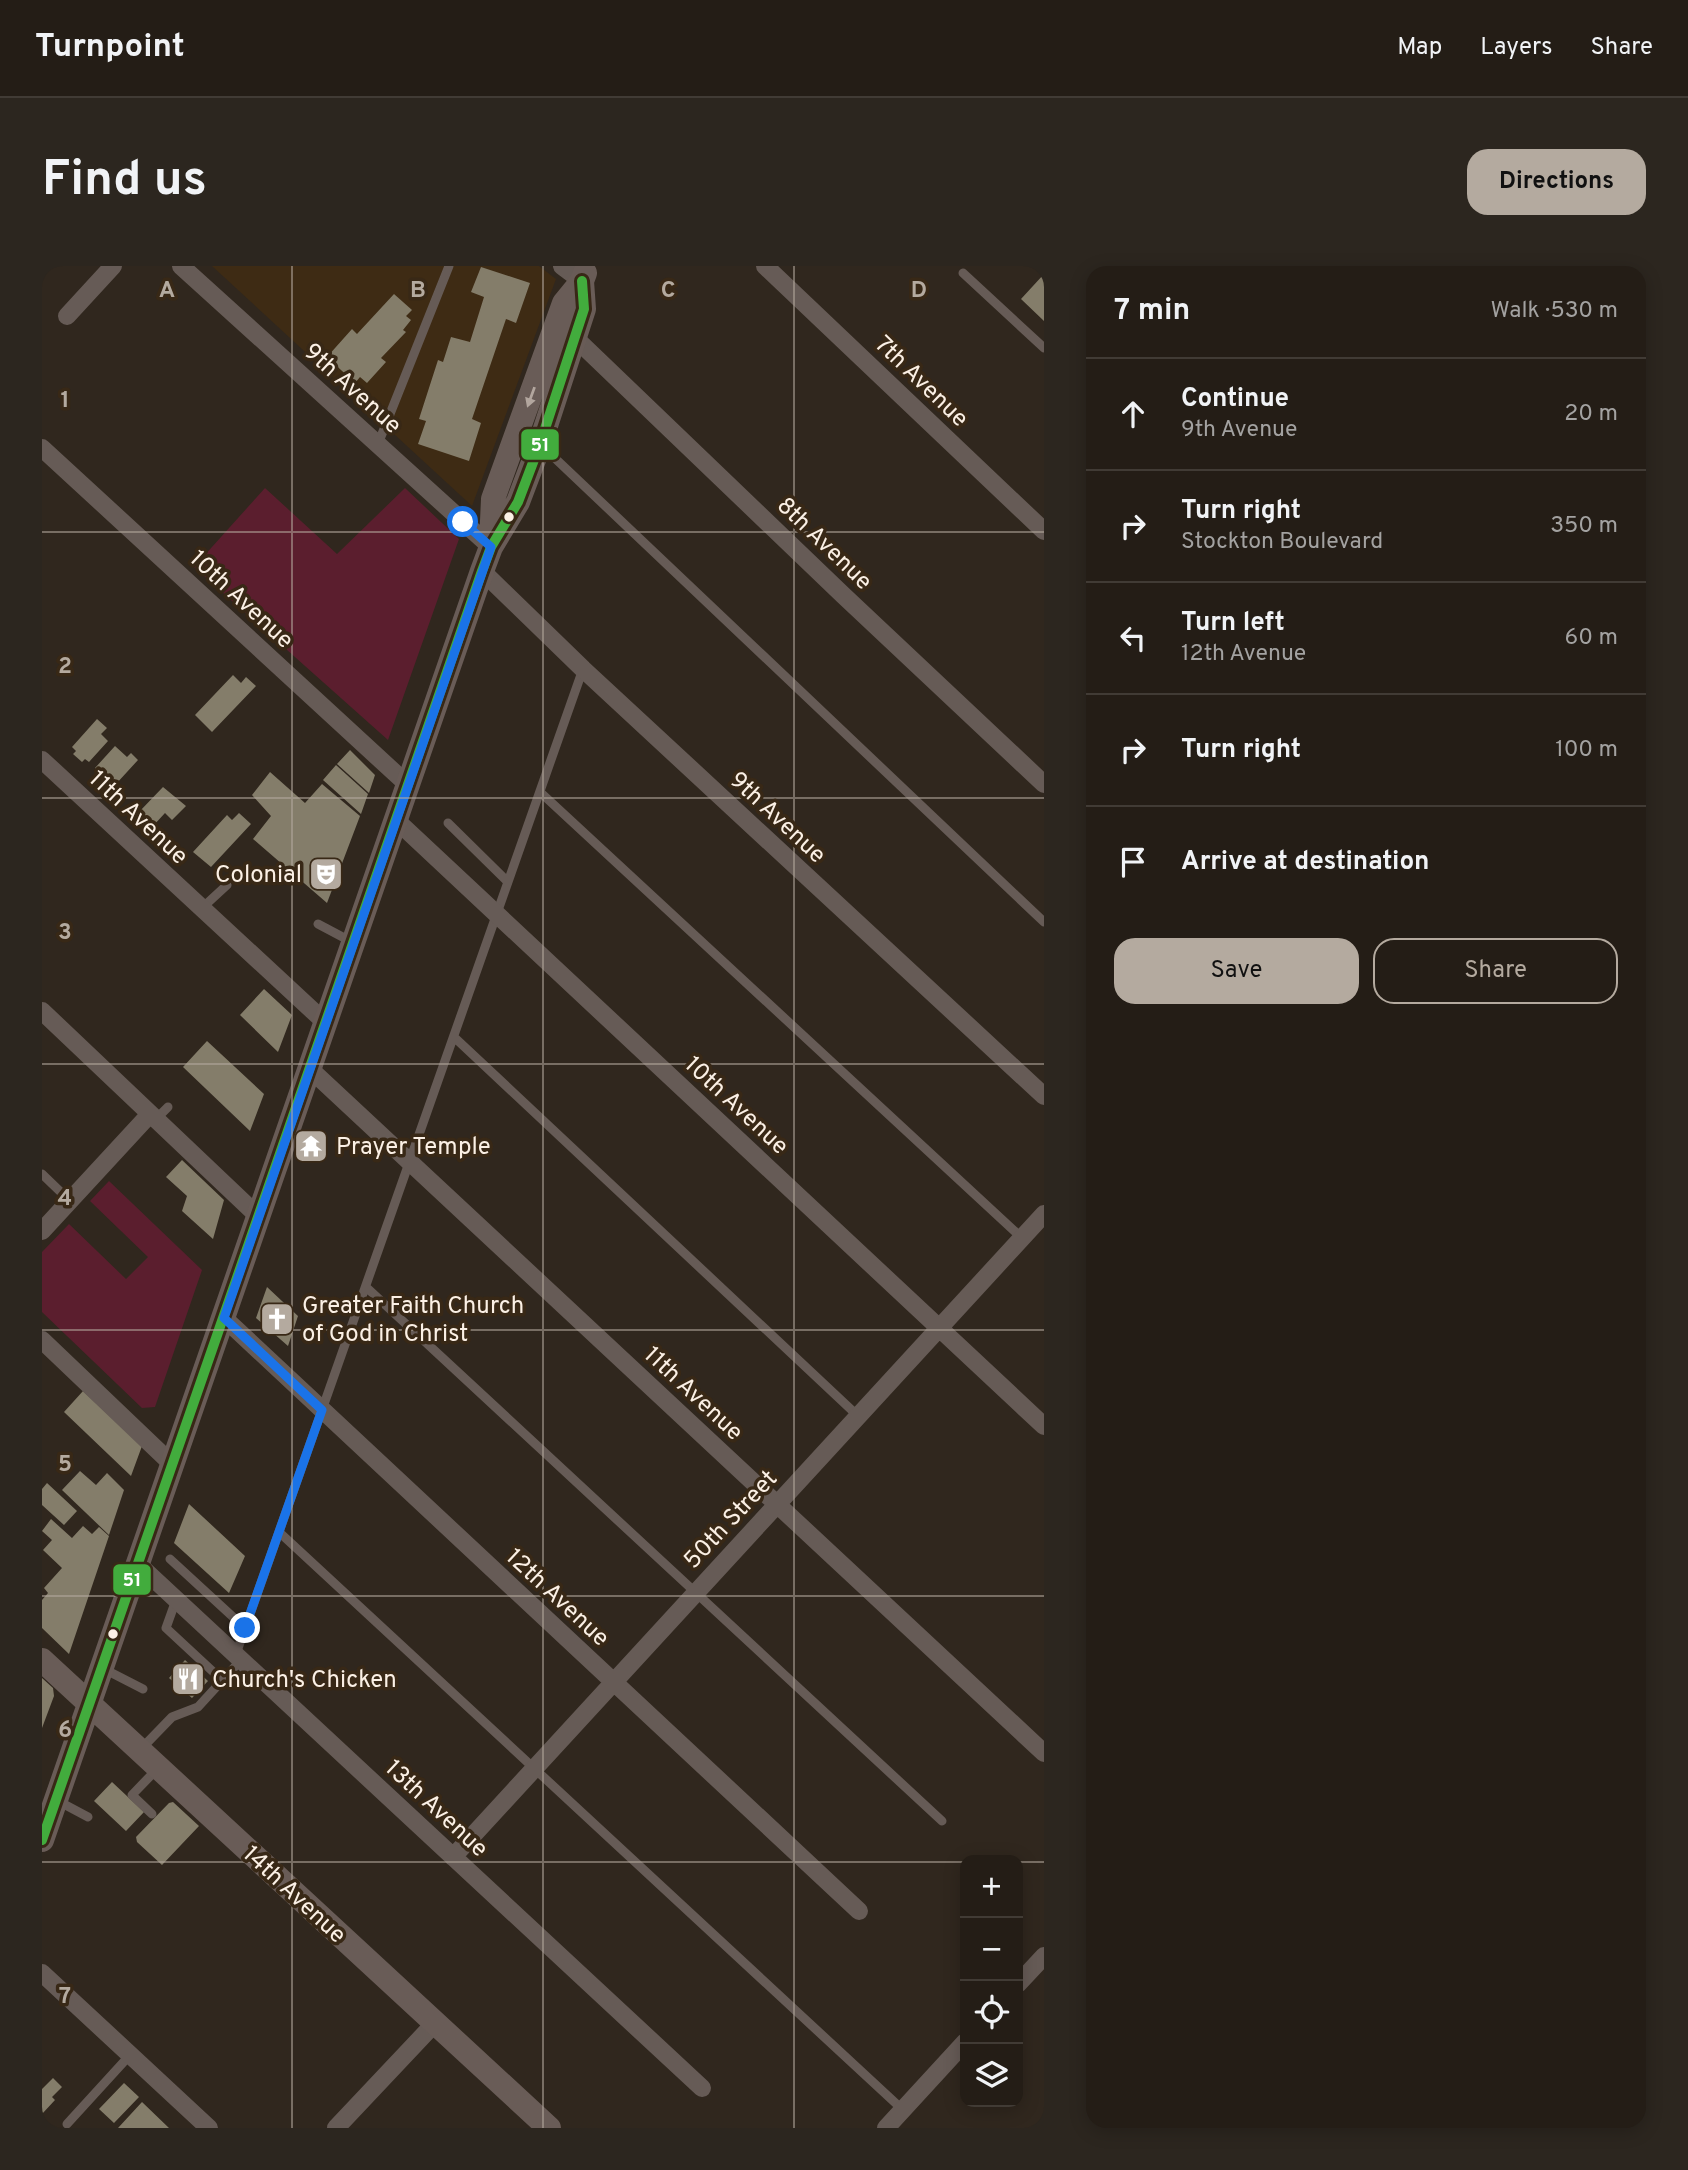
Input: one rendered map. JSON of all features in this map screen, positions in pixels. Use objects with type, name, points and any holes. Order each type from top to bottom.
[{"type":"main road","points":[[42,1840],[482,571],[491,547],[518,502],[540,444],[584,309],[585,274]]},
{"type":"main road","points":[[491,547],[493,499],[564,303],[585,274]]},
{"type":"main road","name":"14th Avenue","points":[[42,1660],[549,2128]]},
{"type":"street","points":[[67,316],[113,266]]},
{"type":"street","name":"9th Avenue","points":[[181,266],[491,547]]},
{"type":"street","points":[[562,266],[585,274]]},
{"type":"street","name":"7th Avenue","points":[[765,266],[1044,531]]},
{"type":"street","name":"8th Avenue","points":[[573,336],[1044,784]]},
{"type":"street","name":"10th Avenue","points":[[42,448],[408,785]]},
{"type":"street","name":"9th Avenue","points":[[482,571],[583,669],[1044,1096]]},
{"type":"street","name":"11th Avenue","points":[[42,760],[326,1023]]},
{"type":"street","name":"10th Avenue","points":[[396,820],[1044,1426]]},
{"type":"street","points":[[42,1011],[158,1113],[259,1217]]},
{"type":"street","name":"11th Avenue","points":[[310,1069],[1044,1754]]},
{"type":"street","points":[[42,1231],[158,1113]]},
{"type":"street","name":"50th Street","points":[[453,1857],[1044,1214]]},
{"type":"street","name":"12th Avenue","points":[[224,1318],[859,1911]]},
{"type":"street","points":[[42,1340],[173,1465]]},
{"type":"street","name":"13th Avenue","points":[[138,1565],[702,2088]]},
{"type":"street","points":[[1021,1981],[1044,1956]]},
{"type":"street","points":[[42,1973],[209,2128]]},
{"type":"street","points":[[336,2128],[435,2023]]},
{"type":"street","points":[[886,2128],[963,2044]]},
{"type":"lane","points":[[378,444],[449,266]]},
{"type":"lane","points":[[963,273],[1044,348]]},
{"type":"lane","points":[[540,444],[1044,922]]},
{"type":"lane","points":[[152,1814],[132,1795],[172,1717],[198,1706],[222,1680],[238,1657],[245,1628],[583,669]]},
{"type":"lane","points":[[540,792],[1022,1238]]},
{"type":"lane","points":[[447,823],[508,882]]},
{"type":"lane","points":[[202,908],[227,885]]},
{"type":"lane","points":[[318,925],[354,943]]},
{"type":"lane","points":[[454,1037],[858,1416]]},
{"type":"lane","points":[[42,1174],[70,1201]]},
{"type":"lane","points":[[366,1287],[943,1821]]},
{"type":"lane","points":[[279,1532],[903,2110]]},
{"type":"lane","points":[[170,1559],[245,1628]]},
{"type":"lane","points":[[176,1599],[166,1628],[222,1680]]},
{"type":"lane","points":[[103,1668],[143,1689]]},
{"type":"lane","points":[[56,1800],[88,1817]]},
{"type":"lane","points":[[67,2124],[130,2055]]},
{"type":"shaded area","points":[[212,266],[539,266],[556,279],[472,506]]},
{"type":"shaded area","points":[[265,488],[337,554],[405,488],[459,539],[388,740],[194,567]]},
{"type":"shaded area","points":[[109,1181],[202,1270],[155,1407],[142,1408],[42,1312],[42,1252],[69,1224],[126,1279],[148,1257],[90,1201]]},
{"type":"building","points":[[481,267],[530,283],[516,323],[506,319],[472,419],[481,423],[469,461],[418,444],[426,421],[419,419],[438,360],[443,362],[451,337],[470,342],[484,297],[471,292]]},
{"type":"building","points":[[1044,274],[1044,321],[1021,299]]},
{"type":"building","points":[[394,294],[412,310],[406,316],[411,320],[403,330],[406,332],[381,358],[386,362],[367,383],[360,377],[355,383],[327,357],[352,329],[357,334]]},
{"type":"building","points":[[233,675],[241,683],[246,677],[256,686],[212,732],[195,715]]},
{"type":"building","points":[[97,719],[107,728],[101,734],[108,741],[89,762],[85,759],[82,762],[73,754],[76,751],[72,747]]},
{"type":"building","points":[[115,746],[127,757],[131,753],[138,760],[116,784],[111,780],[108,783],[95,768]]},
{"type":"building","points":[[350,750],[375,775],[369,793],[337,764]]},
{"type":"building","points":[[336,765],[368,794],[361,814],[323,780]]},
{"type":"building","points":[[270,772],[305,803],[322,784],[360,816],[327,903],[253,839],[271,816],[252,795]]},
{"type":"building","points":[[163,787],[186,806],[172,820],[165,813],[153,826],[139,812]]},
{"type":"building","points":[[239,813],[251,824],[211,867],[193,852],[227,815],[232,820]]},
{"type":"building","points":[[264,989],[292,1015],[278,1052],[240,1015]]},
{"type":"building","points":[[207,1041],[264,1094],[250,1131],[183,1067]]},
{"type":"building","points":[[182,1160],[224,1200],[213,1239],[182,1211],[187,1196],[166,1177]]},
{"type":"building","points":[[267,1287],[298,1316],[288,1346],[256,1318]]},
{"type":"building","points":[[83,1391],[142,1446],[131,1476],[64,1412]]},
{"type":"building","points":[[80,1471],[96,1485],[107,1473],[124,1490],[109,1535],[62,1490]]},
{"type":"building","points":[[47,1483],[77,1511],[64,1525],[42,1505],[42,1489]]},
{"type":"building","points":[[189,1504],[245,1556],[229,1593],[174,1543]]},
{"type":"building","points":[[51,1519],[72,1538],[83,1526],[92,1534],[99,1527],[109,1536],[69,1654],[42,1628],[42,1600],[48,1593],[44,1588],[62,1568],[43,1550],[52,1540],[42,1531]]},
{"type":"building","points":[[185,1660],[208,1681],[192,1698],[169,1678]]},
{"type":"building","points":[[42,1678],[53,1688],[54,1696],[42,1728]]},
{"type":"building","points":[[112,1782],[144,1812],[126,1831],[94,1801]]},
{"type":"building","points":[[173,1802],[199,1826],[162,1865],[137,1842],[136,1837]]},
{"type":"building","points":[[53,2078],[62,2087],[52,2097],[55,2100],[42,2114],[42,2089]]},
{"type":"building","points":[[124,2083],[139,2097],[114,2123],[99,2109]]},
{"type":"building","points":[[142,2102],[169,2128],[118,2128]]},
{"type":"transit line","name":"51","points":[[42,1840],[482,571],[491,547],[518,502],[540,444],[584,309],[582,281]]},
{"type":"place","name":"Colonial","points":[[326,874]]},
{"type":"place","name":"Prayer Temple","points":[[311,1146]]},
{"type":"place","name":"Greater Faith Church of God in Christ","points":[[277,1319]]},
{"type":"place","name":"Church's Chicken","points":[[188,1679]]},
{"type":"route","points":[[245,1628],[322,1410],[224,1318],[491,547],[463,522]]}]
